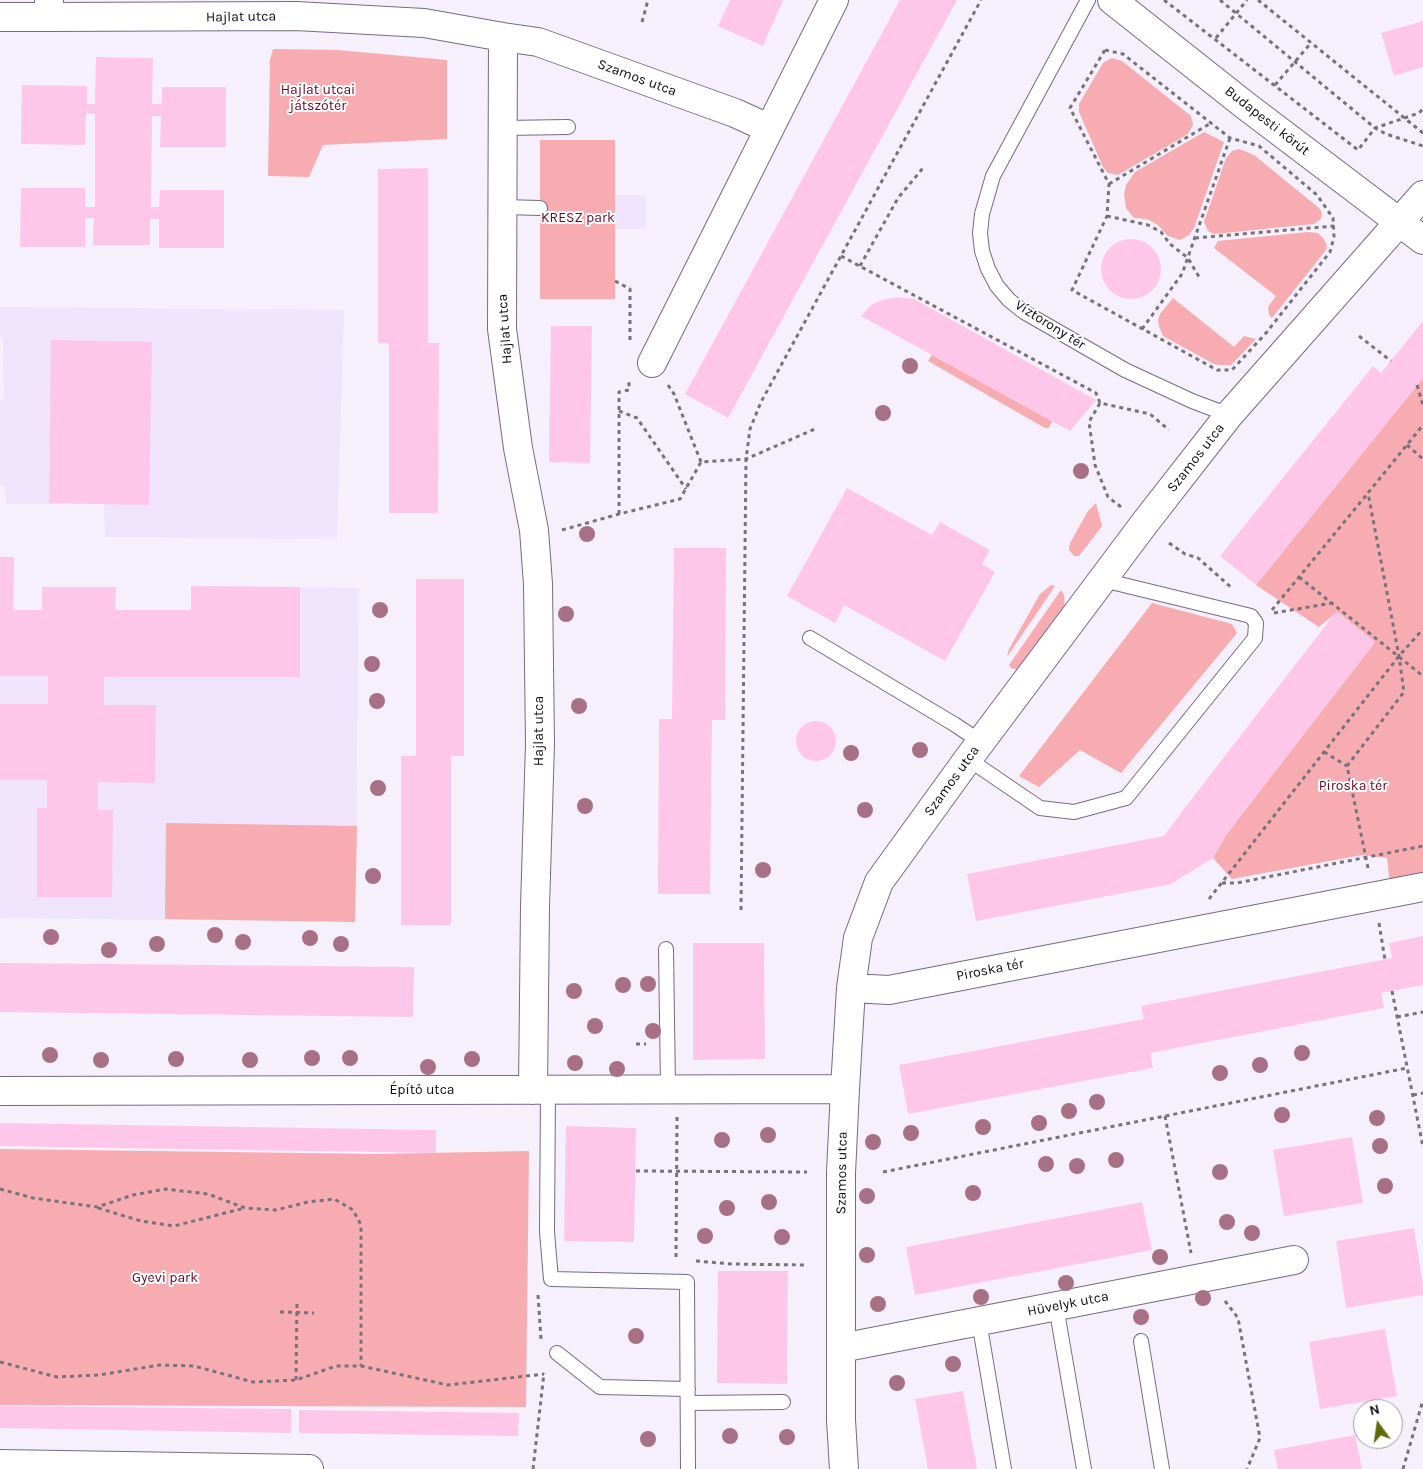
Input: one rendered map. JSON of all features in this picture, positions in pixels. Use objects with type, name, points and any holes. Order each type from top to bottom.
[{"type":"street","points":[[641,367],[834,0]]},
{"type":"street","name":"Budapesti körút","points":[[1112,0],[1246,106],[1423,240]]},
{"type":"street","points":[[0,17],[49,8]]},
{"type":"street","name":"Hajlat utca","points":[[49,8],[296,16],[424,24],[503,37],[502,329],[518,448],[534,530],[538,584],[540,744],[535,907],[541,1090]]},
{"type":"street","name":"Szamos utca","points":[[503,37],[538,42],[735,113],[768,128]]},
{"type":"street","name":"Szamos utca","points":[[844,1469],[841,1348],[841,1173],[851,988],[858,938],[879,882],[974,751],[1144,524],[1229,415],[1423,195]]},
{"type":"street","name":"Piroska tér","points":[[851,988],[889,990],[1423,887]]},
{"type":"street","name":"Építő utca","points":[[0,1091],[845,1089]]},
{"type":"street","name":"Hüvelyk utca","points":[[841,1348],[1294,1260]]},
{"type":"street","points":[[0,1464],[309,1469]]},
{"type":"lane","name":"Víztorony tér","points":[[1088,0],[993,176],[982,214],[980,233],[982,251],[988,269],[997,286],[1009,300],[1024,312],[1125,370],[1192,401],[1229,415]]},
{"type":"lane","points":[[503,128],[568,127]]},
{"type":"lane","points":[[503,207],[540,208]]},
{"type":"lane","points":[[810,638],[954,724],[974,751],[1040,808],[1074,812],[1126,798],[1254,638],[1256,623],[1251,616],[1103,580]]},
{"type":"lane","points":[[666,949],[672,1089]]},
{"type":"lane","points":[[541,1090],[551,1279],[687,1282],[688,1469]]},
{"type":"lane","points":[[1056,1306],[1084,1469]]},
{"type":"lane","points":[[979,1321],[1004,1469]]},
{"type":"lane","points":[[1141,1341],[1162,1469]]},
{"type":"lane","points":[[557,1353],[600,1387],[688,1389]]},
{"type":"lane","points":[[689,1403],[783,1402]]},
{"type":"path","points":[[642,22],[648,0]]},
{"type":"path","points":[[741,910],[746,459],[750,429],[761,402],[981,0]]},
{"type":"path","points":[[1164,0],[1358,150],[1375,128],[1419,113],[1423,109]]},
{"type":"path","points":[[1220,0],[1375,128],[1386,134],[1423,146]]},
{"type":"path","points":[[1216,39],[1247,0]]},
{"type":"path","points":[[1258,0],[1423,133]]},
{"type":"path","points":[[1275,85],[1311,43]]},
{"type":"path","points":[[1105,50],[1123,54],[1212,123],[1230,138],[1259,146],[1317,194],[1333,218],[1334,226],[1334,237],[1330,252],[1266,333],[1232,370],[1217,370],[1072,290],[1107,216],[1109,184],[1070,108],[1105,50]]},
{"type":"path","points":[[1109,184],[1212,123]]},
{"type":"path","points":[[1142,329],[1182,274],[1230,138]]},
{"type":"path","points":[[860,266],[898,198],[923,168]]},
{"type":"path","points":[[1107,216],[1148,225],[1160,232],[1170,244],[1188,258],[1200,277]]},
{"type":"path","points":[[1195,238],[1334,226]]},
{"type":"path","points":[[841,256],[1096,393],[1100,403]]},
{"type":"path","points":[[615,281],[630,289],[630,344]]},
{"type":"path","points":[[1359,336],[1391,360]]},
{"type":"path","points":[[619,514],[619,392],[629,390],[641,367],[674,394],[702,462]]},
{"type":"path","points":[[1417,385],[1423,405]]},
{"type":"path","points":[[1100,403],[1150,414],[1168,430]]},
{"type":"path","points":[[1100,403],[1089,422],[1095,465],[1108,497],[1121,508]]},
{"type":"path","points":[[618,411],[637,418],[686,488]]},
{"type":"path","points":[[1332,603],[1269,614],[1423,425]]},
{"type":"path","points":[[702,462],[746,459],[815,429]]},
{"type":"path","points":[[1407,445],[1423,459]]},
{"type":"path","points":[[534,530],[561,531],[680,499],[702,462]]},
{"type":"path","points":[[1347,766],[1404,692],[1368,493]]},
{"type":"path","points":[[1169,543],[1185,554],[1198,558],[1234,589]]},
{"type":"path","points":[[1299,577],[1423,676]]},
{"type":"path","points":[[1186,932],[1399,656],[1423,629]]},
{"type":"path","points":[[1324,752],[1347,766],[1374,896],[1385,960]]},
{"type":"path","points":[[1222,883],[1237,883],[1423,846]]},
{"type":"path","points":[[1392,991],[1423,1146]]},
{"type":"path","points":[[1397,1017],[1423,1012]]},
{"type":"path","points":[[883,1172],[1407,1068]]},
{"type":"path","points":[[672,1089],[677,1172],[676,1259],[684,1260]]},
{"type":"path","points":[[1412,1095],[1423,1093]]},
{"type":"path","points":[[1165,1116],[1201,1278],[1238,1318],[1260,1438],[1246,1469]]},
{"type":"path","points":[[636,1172],[807,1172]]},
{"type":"path","points":[[0,1189],[33,1198],[97,1207],[140,1221],[174,1226],[245,1208]]},
{"type":"path","points":[[97,1207],[132,1194],[165,1190],[208,1194],[245,1208],[276,1210],[308,1202],[334,1199],[353,1210],[361,1225],[360,1366]]},
{"type":"path","points":[[693,1261],[732,1264],[805,1265]]},
{"type":"path","points":[[542,1345],[537,1287],[551,1279]]},
{"type":"path","points":[[296,1380],[297,1300]]},
{"type":"path","points":[[280,1312],[314,1313]]},
{"type":"path","points":[[0,1362],[57,1377],[99,1375],[160,1365],[194,1366],[253,1382],[296,1380],[336,1366],[360,1366],[448,1384],[544,1374]]},
{"type":"path","points":[[533,1469],[544,1374],[543,1364]]},
{"type":"path","points":[[1403,1469],[1423,1400]]},
{"type":"shaded area","points":[[615,195],[646,195],[646,229],[615,229]]},
{"type":"shaded area","points":[[0,307],[344,310],[337,539],[105,537],[104,504],[6,504],[5,486],[0,486],[0,401],[4,399],[3,338],[0,337]]},
{"type":"shaded area","points":[[0,557],[14,557],[14,610],[42,610],[42,587],[116,587],[116,610],[191,610],[191,586],[359,588],[355,922],[0,918]]},
{"type":"green space","name":"Hajlat utcai játszótér","points":[[273,49],[338,50],[447,60],[447,139],[323,145],[309,177],[268,176],[270,60]]},
{"type":"green space","points":[[1112,58],[1122,61],[1191,116],[1193,125],[1188,134],[1118,175],[1108,173],[1103,167],[1079,112],[1079,104],[1103,63]]},
{"type":"green space","points":[[1204,132],[1224,142],[1194,228],[1189,235],[1180,240],[1168,236],[1158,225],[1147,219],[1134,218],[1126,208],[1124,194],[1126,185],[1135,172]]},
{"type":"green space","name":"KRESZ park","points":[[540,140],[615,140],[615,299],[540,299]]},
{"type":"green space","points":[[1239,149],[1254,155],[1319,208],[1322,213],[1321,219],[1314,224],[1214,234],[1208,231],[1204,222],[1226,158],[1232,151]]},
{"type":"green space","points":[[1308,232],[1318,233],[1323,238],[1327,245],[1326,250],[1272,318],[1269,315],[1268,307],[1276,296],[1214,248],[1218,241]]},
{"type":"green space","points":[[1173,298],[1234,347],[1244,336],[1256,339],[1231,365],[1214,364],[1163,336],[1158,320],[1160,314]]},
{"type":"green space","points":[[932,355],[1052,421],[1049,428],[1045,428],[928,361]]},
{"type":"green space","name":"Piroska tér","points":[[1423,378],[1423,878],[1390,885],[1387,858],[1362,855],[1232,879],[1213,858],[1226,835],[1375,642],[1337,612],[1319,627],[1256,585]]},
{"type":"green space","points":[[1096,503],[1102,526],[1079,556],[1074,556],[1069,550],[1070,543],[1088,511]]},
{"type":"green space","points":[[1051,585],[1055,586],[1007,657],[1009,649],[1040,594]]},
{"type":"green space","points":[[1061,590],[1064,595],[1065,611],[1018,670],[1011,668],[1009,665]]},
{"type":"green space","points":[[1152,603],[1232,624],[1237,633],[1121,773],[1080,750],[1039,787],[1019,776]]},
{"type":"green space","points":[[166,823],[357,826],[355,922],[165,919]]},
{"type":"green space","name":"Gyevi park","points":[[0,1149],[377,1154],[529,1151],[526,1407],[0,1405]]},
{"type":"building","points":[[730,0],[783,0],[763,46],[718,26]]},
{"type":"building","points":[[900,0],[957,0],[728,418],[685,394]]},
{"type":"building","points":[[1423,21],[1423,67],[1394,76],[1381,33]]},
{"type":"building","points":[[96,57],[153,58],[152,104],[162,104],[162,87],[226,87],[226,147],[160,147],[161,116],[152,116],[151,207],[159,207],[160,190],[224,190],[224,248],[159,248],[159,219],[150,219],[150,245],[93,245],[94,218],[85,218],[85,247],[20,247],[21,188],[85,188],[85,207],[95,207],[95,114],[86,113],[85,145],[21,144],[22,85],[87,86],[87,104],[95,104]]},
{"type":"building","points":[[428,168],[428,343],[439,343],[438,513],[389,513],[389,343],[378,343],[378,169]]},
{"type":"building","points":[[1131,239],[1147,244],[1152,248],[1156,253],[1161,269],[1156,285],[1152,290],[1147,294],[1131,299],[1115,294],[1110,290],[1106,285],[1101,269],[1106,253],[1110,248],[1115,244]]},
{"type":"building","points":[[897,297],[914,299],[1096,400],[1070,431],[861,316],[871,305],[882,300]]},
{"type":"building","points":[[1423,321],[1423,378],[1256,585],[1220,556],[1373,366],[1381,373]]},
{"type":"building","points":[[551,326],[592,326],[590,463],[549,462]]},
{"type":"building","points":[[51,340],[152,342],[149,505],[49,503]]},
{"type":"building","points":[[847,488],[932,535],[940,522],[990,550],[982,564],[995,572],[945,661],[844,605],[835,623],[787,596]]},
{"type":"building","points":[[674,548],[726,548],[725,720],[712,720],[710,894],[658,894],[659,719],[672,719]]},
{"type":"building","points":[[0,557],[14,557],[13,610],[42,610],[42,587],[116,587],[115,610],[191,610],[191,586],[300,587],[300,677],[104,677],[104,705],[156,705],[155,783],[98,782],[98,810],[113,810],[112,897],[37,897],[37,808],[47,808],[47,780],[0,780],[0,704],[48,704],[48,676],[0,676]]},
{"type":"building","points":[[416,579],[464,579],[464,756],[451,756],[451,925],[401,925],[401,756],[416,756]]},
{"type":"building","points":[[1336,612],[1375,642],[1226,835],[1213,858],[1171,884],[976,921],[967,874],[1164,836]]},
{"type":"building","points":[[816,721],[830,727],[836,741],[830,755],[816,761],[802,755],[796,741],[802,727]]},
{"type":"building","points":[[1423,936],[1423,985],[1381,993],[1384,1008],[1150,1053],[1153,1068],[908,1114],[899,1065],[1144,1019],[1141,1006],[1392,958],[1389,943]]},
{"type":"building","points":[[693,943],[764,943],[765,1059],[693,1060]]},
{"type":"building","points":[[0,963],[414,967],[413,1017],[0,1012]]},
{"type":"building","points":[[0,1123],[436,1130],[436,1153],[0,1146]]},
{"type":"building","points":[[566,1126],[636,1128],[634,1242],[564,1241]]},
{"type":"building","points":[[1352,1137],[1363,1203],[1284,1216],[1273,1150]]},
{"type":"building","points":[[1142,1202],[1152,1250],[915,1295],[906,1247]]},
{"type":"building","points":[[1414,1228],[1423,1295],[1346,1308],[1336,1241]]},
{"type":"building","points":[[718,1271],[788,1271],[787,1384],[717,1383]]},
{"type":"building","points":[[1385,1329],[1397,1396],[1379,1399],[1353,1399],[1353,1403],[1320,1409],[1309,1342]]},
{"type":"building","points":[[963,1391],[977,1469],[928,1469],[915,1399]]},
{"type":"building","points":[[0,1406],[291,1409],[291,1433],[0,1428]]},
{"type":"building","points":[[299,1410],[519,1413],[518,1436],[299,1433]]},
{"type":"building","points":[[1353,1435],[1353,1449],[1358,1449],[1362,1469],[1278,1469],[1274,1450]]}]
